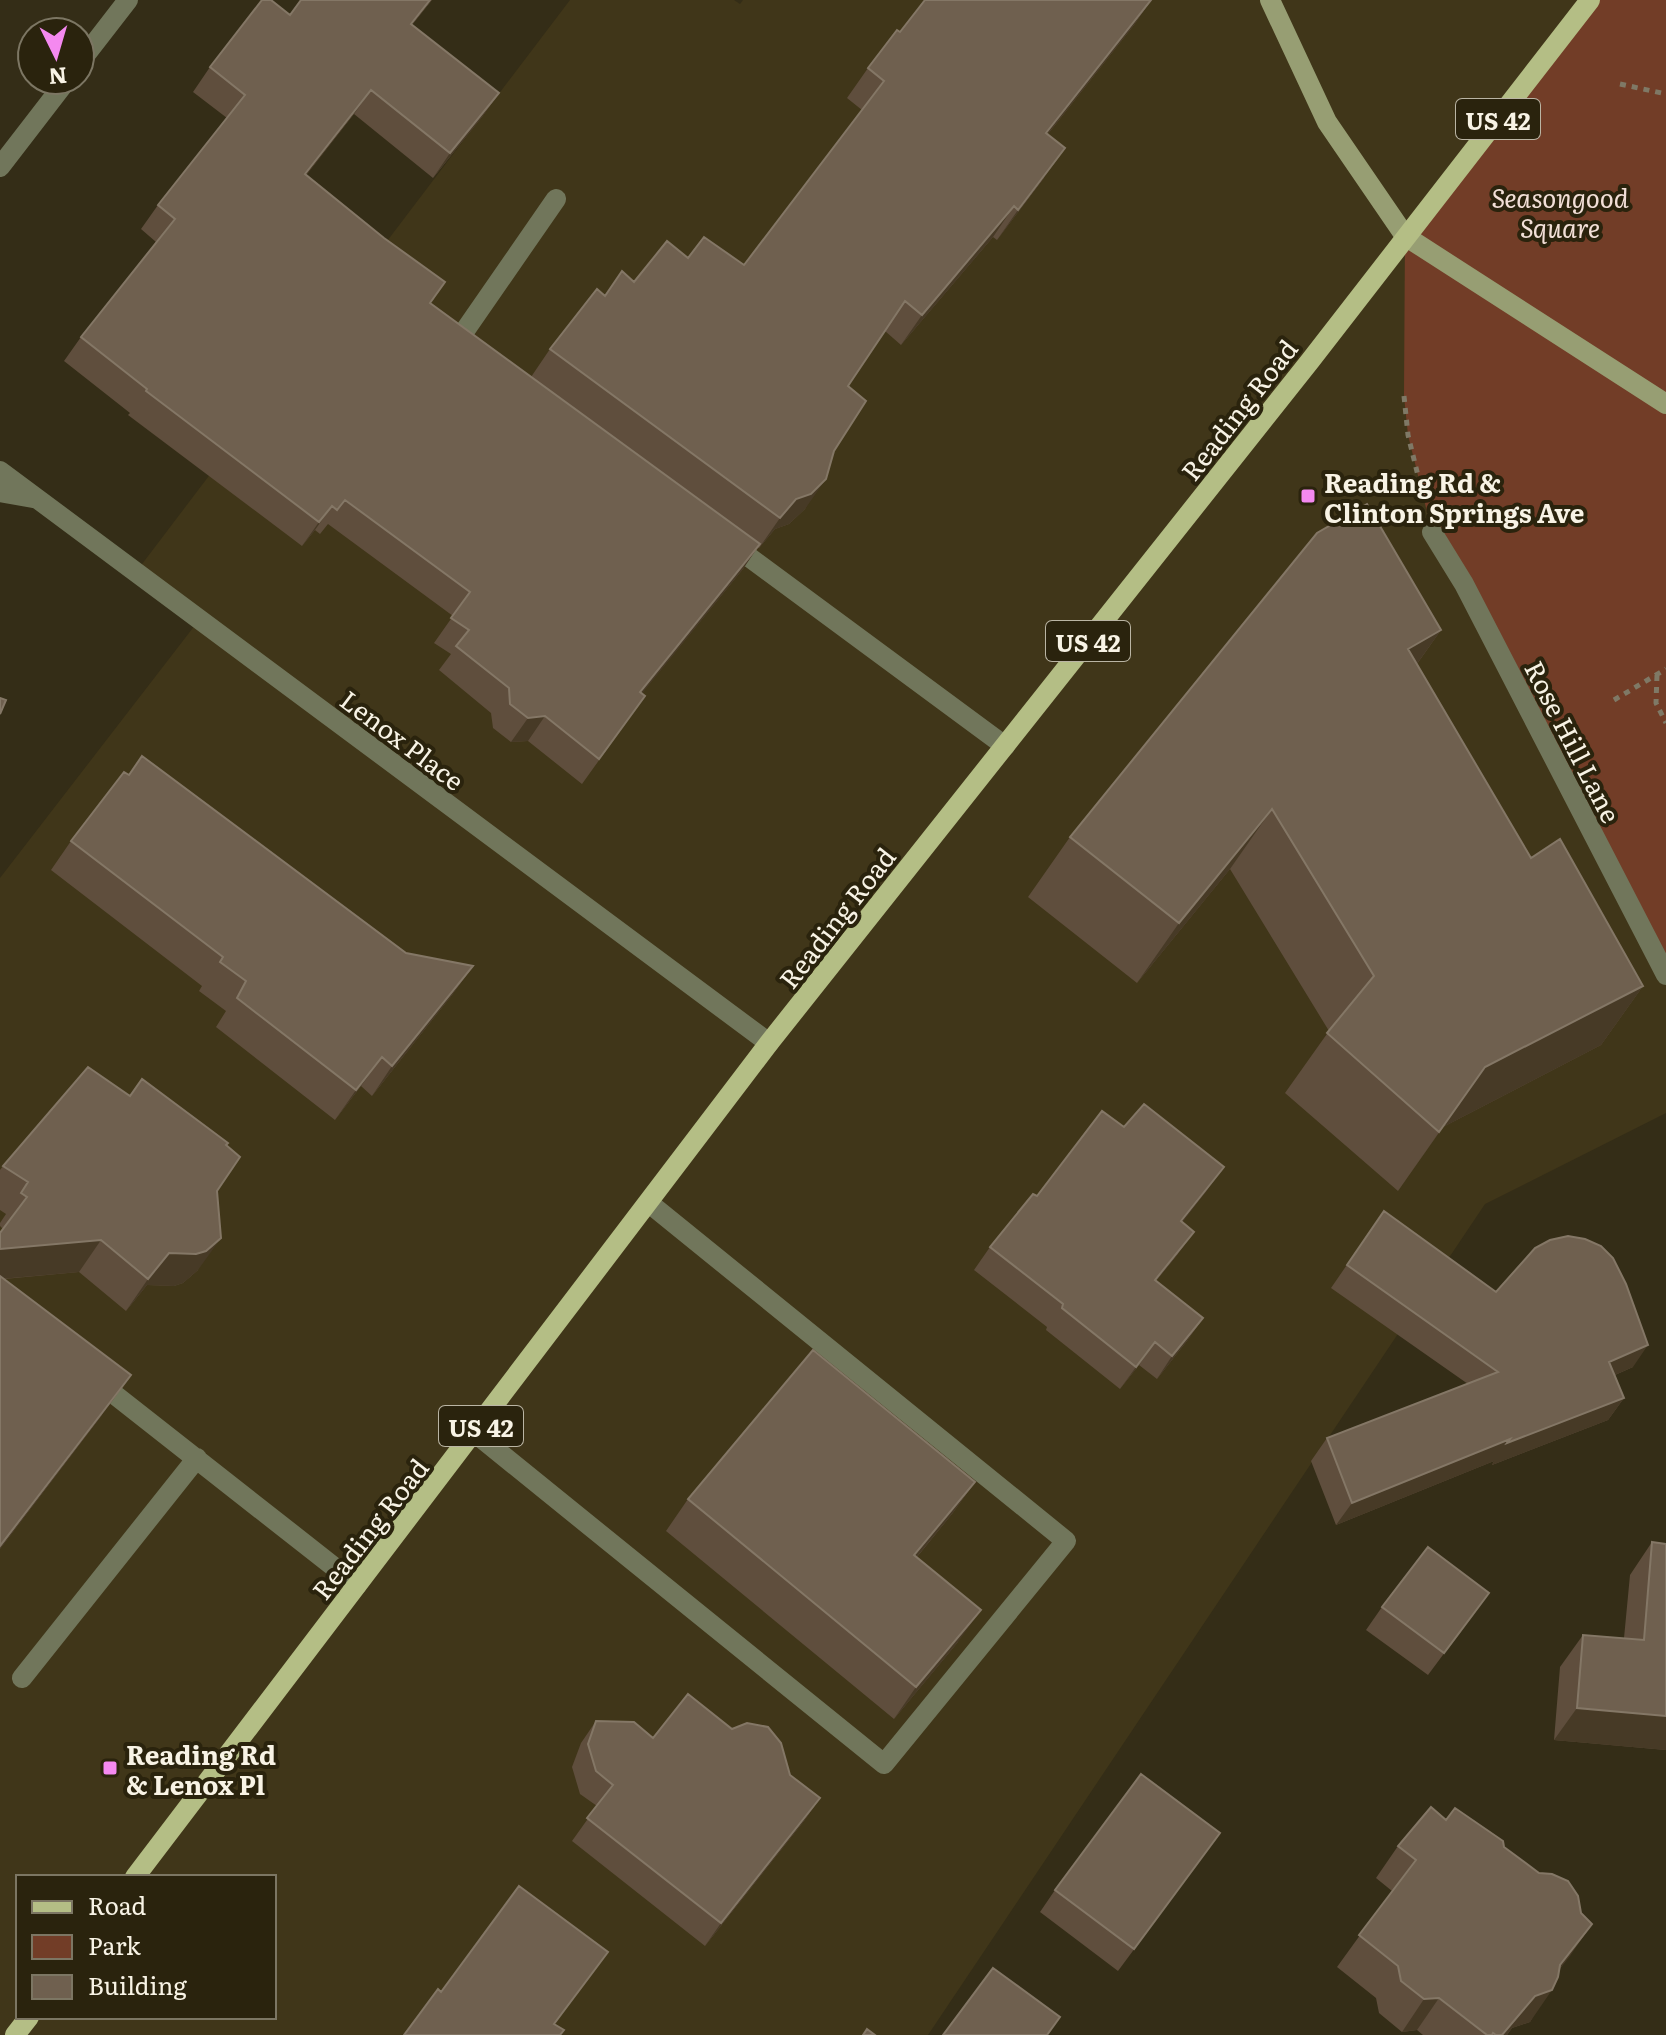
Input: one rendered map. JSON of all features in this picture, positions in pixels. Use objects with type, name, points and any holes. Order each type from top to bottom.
[{"type":"main road","name":"Reading Road","points":[[137,1875],[769,1043],[1310,361],[1590,0]]},
{"type":"main road","points":[[15,2035],[27,2019]]},
{"type":"street","points":[[96,41],[128,0]]},
{"type":"street","points":[[1270,0],[1327,122],[1405,236],[1666,404]]},
{"type":"street","points":[[0,167],[55,96]]},
{"type":"street","points":[[483,361],[457,342],[556,199]]},
{"type":"street","points":[[0,471],[37,499]]},
{"type":"street","name":"Lenox Place","points":[[0,492],[37,499],[769,1043]]},
{"type":"street","points":[[712,530],[1005,746]]},
{"type":"street","name":"Rose Hill Lane","points":[[1432,532],[1471,598],[1666,975]]},
{"type":"street","points":[[475,1433],[884,1764],[1066,1541],[649,1203]]},
{"type":"street","points":[[86,1372],[357,1585]]},
{"type":"street","points":[[22,1678],[197,1458]]},
{"type":"path","points":[[1620,84],[1666,94]]},
{"type":"path","points":[[1404,396],[1408,435],[1432,532]]},
{"type":"path","points":[[1614,700],[1666,669]]},
{"type":"path","points":[[1657,675],[1656,703],[1666,723]]},
{"type":"shaded area","points":[[570,0],[734,0],[740,4],[743,0],[1590,0],[1666,975],[1666,1113],[1485,1204],[928,2035],[0,2035],[0,878],[199,620],[136,572]]},
{"type":"green space","name":"Seasongood Square","points":[[1590,0],[1666,0],[1666,975],[1432,532],[1408,435],[1404,396],[1405,236]]},
{"type":"building","points":[[262,0],[271,0],[290,15],[301,0],[430,0],[411,24],[499,93],[450,153],[371,90],[305,174],[384,238],[445,282],[430,303],[760,544],[640,692],[645,696],[599,759],[545,716],[528,718],[510,704],[509,688],[456,646],[469,630],[451,618],[470,592],[345,500],[337,510],[332,506],[319,522],[146,391],[81,337],[175,219],[158,205],[245,95],[210,67]]},
{"type":"building","points":[[925,0],[1151,0],[1046,133],[1065,148],[1018,210],[1014,206],[922,315],[905,301],[848,386],[866,401],[834,451],[826,479],[811,494],[796,499],[780,518],[550,349],[597,289],[605,296],[622,271],[634,282],[667,241],[688,258],[704,237],[744,265],[884,81],[868,68]]},
{"type":"building","points":[[1367,504],[1441,630],[1408,649],[1531,858],[1560,839],[1643,986],[1485,1067],[1439,1132],[1327,1033],[1374,976],[1272,809],[1179,923],[1070,837],[1317,533]]},
{"type":"building","points":[[0,698],[6,700],[0,714]]},
{"type":"building","points":[[142,756],[406,953],[473,966],[392,1066],[382,1057],[356,1090],[237,998],[246,981],[220,962],[223,957],[71,841],[124,772],[129,775]]},
{"type":"building","points":[[88,1067],[130,1096],[142,1079],[228,1143],[226,1145],[240,1157],[217,1191],[221,1238],[206,1251],[196,1254],[169,1253],[148,1279],[101,1240],[0,1249],[0,1233],[27,1197],[21,1193],[28,1182],[3,1166]]},
{"type":"building","points":[[1144,1104],[1224,1167],[1181,1221],[1194,1232],[1155,1280],[1203,1318],[1172,1356],[1155,1342],[1136,1367],[990,1247],[1033,1194],[1037,1196],[1102,1111],[1124,1127]]},
{"type":"building","points":[[1384,1211],[1496,1292],[1535,1248],[1550,1240],[1568,1236],[1601,1246],[1613,1258],[1626,1284],[1648,1345],[1609,1362],[1624,1398],[1507,1443],[1510,1439],[1352,1503],[1327,1438],[1498,1372],[1347,1265]]},
{"type":"building","points":[[0,1276],[131,1375],[0,1546]]},
{"type":"building","points":[[813,1350],[975,1482],[914,1555],[981,1610],[916,1687],[688,1499]]},
{"type":"building","points":[[1652,1542],[1666,1544],[1666,1716],[1577,1708],[1583,1635],[1644,1640]]},
{"type":"building","points":[[1428,1547],[1489,1593],[1444,1653],[1382,1607]]},
{"type":"building","points":[[688,1694],[732,1729],[747,1723],[768,1727],[781,1743],[790,1775],[820,1798],[721,1923],[587,1818],[613,1785],[596,1771],[588,1744],[596,1721],[634,1722],[653,1738]]},
{"type":"building","points":[[1141,1774],[1220,1833],[1134,1949],[1055,1890]]},
{"type":"building","points":[[1431,1807],[1446,1820],[1455,1808],[1503,1841],[1504,1847],[1539,1873],[1552,1874],[1568,1881],[1578,1896],[1581,1913],[1592,1924],[1560,1965],[1552,1990],[1535,1996],[1502,2035],[1487,2035],[1439,1998],[1424,1999],[1401,1981],[1398,1966],[1359,1935],[1416,1860],[1398,1846]]},
{"type":"building","points":[[519,1886],[608,1952],[554,2024],[564,2030],[560,2035],[404,2035],[438,1989],[441,1992]]},
{"type":"building","points":[[993,1968],[1060,2017],[1047,2035],[943,2035]]},
{"type":"place","name":"Reading Rd & Clinton Springs Ave","points":[[1308,496]]},
{"type":"place","name":"Reading Rd & Lenox Pl","points":[[110,1768]]}]
